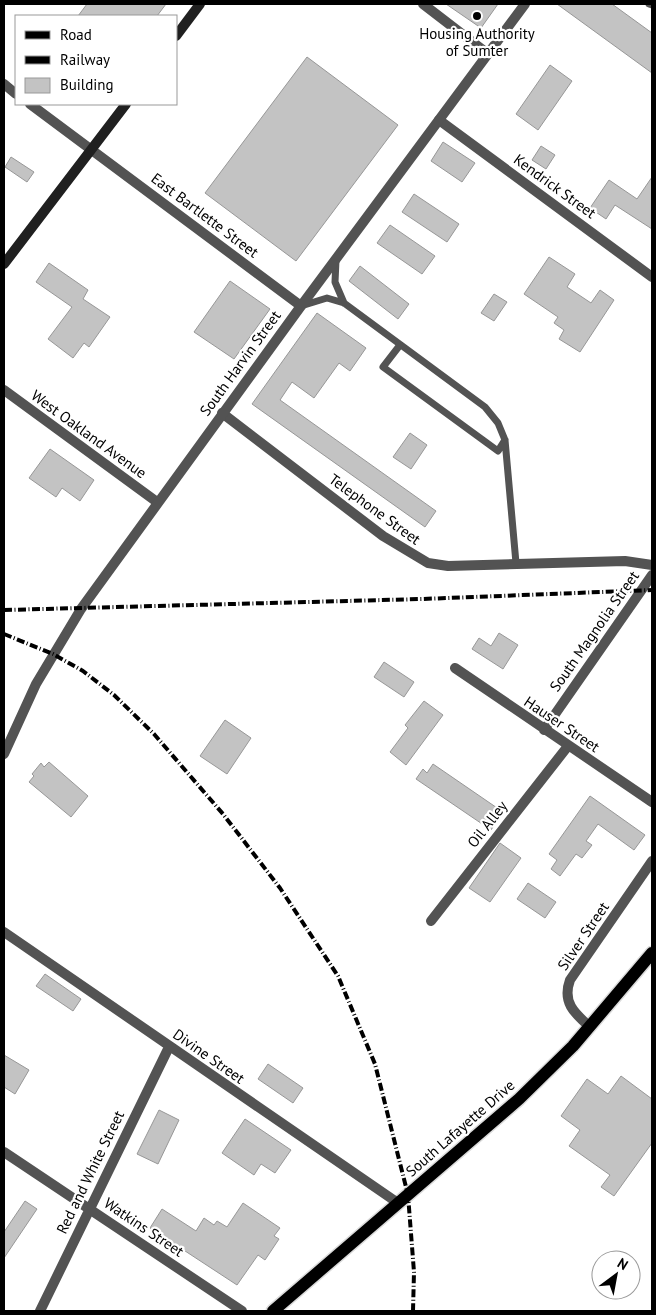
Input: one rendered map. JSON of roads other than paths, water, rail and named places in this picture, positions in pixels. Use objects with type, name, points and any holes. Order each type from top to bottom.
[{"type":"main road","points":[[178,33],[200,4]]},
{"type":"main road","points":[[4,264],[125,105]]},
{"type":"main road","name":"South Lafayette Drive","points":[[273,1311],[519,1099],[590,1027],[652,953]]},
{"type":"street","points":[[423,4],[488,54]]},
{"type":"street","name":"South Harvin Street","points":[[4,754],[36,684],[64,635],[222,413],[525,4]]},
{"type":"street","points":[[4,84],[15,93]]},
{"type":"street","name":"East Bartlette Street","points":[[31,105],[301,306]]},
{"type":"street","name":"Kendrick Street","points":[[439,120],[652,276]]},
{"type":"street","name":"West Oakland Avenue","points":[[4,390],[157,502]]},
{"type":"street","name":"Telephone Street","points":[[222,413],[383,536],[428,563],[448,566],[625,560],[652,565]]},
{"type":"street","name":"South Magnolia Street","points":[[544,730],[652,575]]},
{"type":"street","name":"Hauser Street","points":[[455,668],[652,802]]},
{"type":"street","name":"Oil Alley","points":[[431,920],[568,746]]},
{"type":"street","name":"Silver Street","points":[[590,1027],[572,1011],[568,1004],[567,988],[570,980],[652,861]]},
{"type":"street","name":"Divine Street","points":[[4,932],[398,1203]]},
{"type":"street","name":"Red and White Street","points":[[40,1311],[169,1046]]},
{"type":"street","points":[[4,1166],[6,1154]]},
{"type":"street","name":"Watkins Street","points":[[6,1154],[242,1311]]},
{"type":"lane","points":[[336,259],[335,282],[344,303]]},
{"type":"lane","points":[[301,306],[328,298],[344,303],[485,407],[498,423],[506,440],[516,563]]},
{"type":"lane","points":[[400,345],[383,367],[498,451],[506,440]]},
{"type":"railway","points":[[4,610],[422,599],[652,590]]},
{"type":"railway","points":[[4,634],[53,654],[83,671],[114,695],[154,734],[223,814],[280,888],[338,976],[375,1064],[408,1195],[414,1272],[413,1311]]},
{"type":"place","name":"Housing Authority of Sumter","points":[[477,16]]}]
